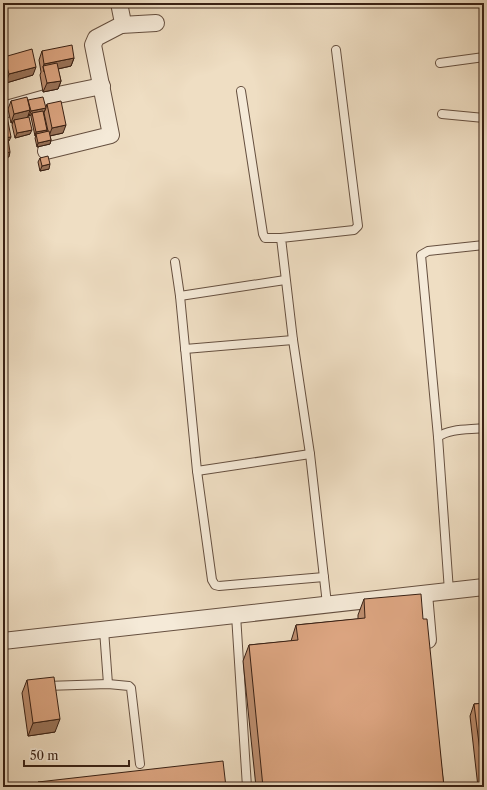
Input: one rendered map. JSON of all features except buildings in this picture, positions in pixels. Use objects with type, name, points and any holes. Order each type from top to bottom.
[{"type":"street","points":[[119,3],[123,21],[121,25]]},
{"type":"street","points":[[46,151],[110,136],[102,86],[93,45],[94,42],[96,38],[121,25],[156,23]]},
{"type":"street","points":[[4,106],[102,86]]},
{"type":"street","points":[[3,641],[484,587]]},
{"type":"street","points":[[424,594],[430,656]]},
{"type":"lane","points":[[241,91],[263,234],[266,238],[281,238],[354,230],[358,226],[336,50]]},
{"type":"lane","points":[[440,63],[484,57]]},
{"type":"lane","points":[[442,114],[484,118]]},
{"type":"lane","points":[[281,238],[293,340],[310,454],[327,604]]},
{"type":"lane","points":[[449,591],[438,437],[421,255],[428,251],[484,245]]},
{"type":"lane","points":[[175,262],[180,296],[197,471],[212,580],[215,585],[219,586],[324,577]]},
{"type":"lane","points":[[180,296],[285,280]]},
{"type":"lane","points":[[185,349],[293,340]]},
{"type":"lane","points":[[438,437],[450,431],[484,428]]},
{"type":"lane","points":[[197,471],[310,454]]},
{"type":"lane","points":[[236,615],[247,787]]},
{"type":"lane","points":[[104,630],[108,684]]},
{"type":"lane","points":[[38,686],[108,684],[125,685],[131,688],[140,764]]}]
